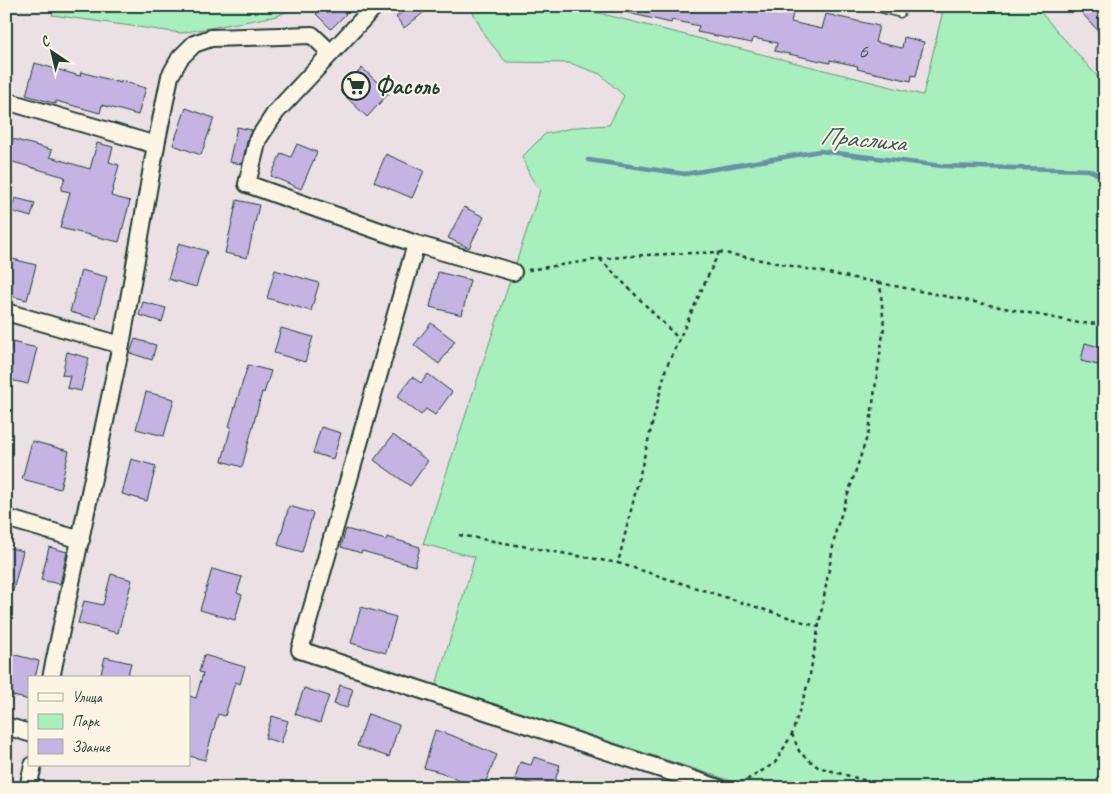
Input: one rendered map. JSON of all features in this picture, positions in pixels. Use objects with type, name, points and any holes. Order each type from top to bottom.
[{"type":"street","points":[[374,6],[276,112],[258,139],[248,184],[416,244],[513,272]]},
{"type":"street","points":[[51,676],[121,345],[156,144],[170,76],[180,58],[194,44],[211,38],[312,35],[331,53]]},
{"type":"street","points":[[6,101],[156,144]]},
{"type":"street","points":[[416,244],[300,650],[719,788]]},
{"type":"street","points":[[6,312],[121,345]]},
{"type":"street","points":[[6,518],[81,540]]},
{"type":"street","points":[[6,726],[28,733]]},
{"type":"street","points":[[28,788],[33,766]]},
{"type":"lane","points":[[874,6],[900,13]]},
{"type":"path","points":[[513,272],[600,259],[719,252],[1080,322],[1105,324]]},
{"type":"path","points":[[618,563],[666,368],[719,252]]},
{"type":"path","points":[[600,259],[679,339]]},
{"type":"path","points":[[740,784],[775,763],[792,734],[809,680],[836,530],[869,431],[884,327],[880,283]]},
{"type":"path","points":[[459,535],[618,563],[819,628]]},
{"type":"path","points":[[792,734],[800,753],[818,767],[891,788]]},
{"type":"green space","points":[[54,6],[300,6],[277,16],[181,33],[52,15]]},
{"type":"green space","points":[[470,6],[571,6],[923,95],[944,6],[1035,6],[1105,85],[1105,788],[753,788],[436,685],[475,557],[423,544],[540,190],[530,176],[522,157],[545,134],[577,127],[609,125],[624,96],[600,74],[570,63],[506,62],[485,36]]},
{"type":"building","points":[[324,6],[338,6],[346,14],[331,29],[316,14]]},
{"type":"building","points":[[410,6],[432,6],[404,28],[396,17]]},
{"type":"building","points":[[620,6],[729,6],[742,9],[743,6],[783,6],[794,9],[791,22],[822,29],[826,14],[879,26],[875,42],[902,48],[904,37],[924,42],[916,76],[912,75],[911,81],[857,69],[858,66],[830,60],[830,63],[775,51],[777,43],[753,38],[752,43],[697,32],[699,26],[672,20],[671,23],[620,11]]},
{"type":"building","points":[[1076,6],[1105,6],[1105,38],[1089,21]]},
{"type":"building","points":[[35,63],[80,76],[81,72],[146,88],[138,115],[102,105],[100,113],[56,101],[56,104],[26,95]]},
{"type":"building","points":[[362,68],[389,93],[367,117],[340,91]]},
{"type":"building","points":[[186,108],[214,118],[201,155],[173,145]]},
{"type":"building","points":[[237,127],[252,130],[248,137],[242,164],[229,162]]},
{"type":"building","points":[[6,137],[52,150],[50,157],[90,169],[97,143],[113,147],[109,162],[119,165],[111,196],[130,201],[119,242],[60,228],[70,192],[61,190],[65,177],[6,160]]},
{"type":"building","points":[[297,144],[317,152],[301,189],[271,176],[281,153],[291,157]]},
{"type":"building","points":[[386,154],[424,171],[412,198],[374,182]]},
{"type":"building","points":[[15,198],[35,203],[31,217],[11,211]]},
{"type":"building","points":[[237,200],[259,205],[247,258],[225,253]]},
{"type":"building","points":[[464,207],[484,217],[469,248],[448,238]]},
{"type":"building","points":[[179,243],[207,251],[196,287],[168,279]]},
{"type":"building","points":[[9,258],[36,265],[27,300],[6,295],[6,268]]},
{"type":"building","points":[[81,270],[107,277],[96,319],[70,312]]},
{"type":"building","points":[[275,270],[319,283],[311,311],[267,298]]},
{"type":"building","points":[[438,272],[470,280],[462,315],[430,307]]},
{"type":"building","points":[[143,302],[166,308],[162,322],[139,315]]},
{"type":"building","points":[[431,323],[455,341],[439,364],[414,345]]},
{"type":"building","points":[[281,328],[313,337],[305,362],[274,353]]},
{"type":"building","points":[[135,339],[156,345],[152,360],[130,353]]},
{"type":"building","points":[[12,342],[37,348],[28,384],[6,379],[6,366]]},
{"type":"building","points":[[1085,343],[1103,348],[1098,365],[1081,361]]},
{"type":"building","points":[[67,352],[89,358],[81,391],[67,388],[70,376],[62,375]]},
{"type":"building","points":[[248,365],[271,371],[264,393],[262,392],[242,467],[222,461],[231,427],[229,426]]},
{"type":"building","points":[[428,374],[452,392],[435,415],[426,409],[421,415],[397,397],[412,377],[421,383]]},
{"type":"building","points":[[146,392],[174,399],[164,436],[136,429]]},
{"type":"building","points":[[321,427],[341,433],[333,459],[313,453]]},
{"type":"building","points":[[393,435],[428,461],[410,486],[374,460]]},
{"type":"building","points":[[32,441],[69,451],[60,489],[22,479]]},
{"type":"building","points":[[131,459],[156,466],[147,501],[122,494]]},
{"type":"building","points":[[289,506],[313,513],[302,552],[278,545]]},
{"type":"building","points":[[346,529],[386,540],[387,537],[420,547],[415,566],[341,547]]},
{"type":"building","points":[[6,547],[23,551],[11,599],[6,598]]},
{"type":"building","points":[[49,547],[67,552],[60,584],[41,580]]},
{"type":"building","points":[[212,569],[242,577],[237,593],[242,595],[235,620],[200,610]]},
{"type":"building","points":[[111,574],[132,580],[118,633],[78,623],[84,601],[103,605]]},
{"type":"building","points":[[361,607],[396,617],[386,653],[351,643]]},
{"type":"building","points":[[12,654],[39,661],[35,676],[28,676],[28,700],[6,694],[6,673]]},
{"type":"building","points":[[204,655],[245,667],[240,684],[235,682],[225,716],[218,714],[205,760],[190,756],[190,696],[196,698],[203,673],[199,672]]},
{"type":"building","points":[[105,657],[131,663],[128,676],[100,676]]},
{"type":"building","points":[[340,685],[353,689],[347,708],[334,704]]},
{"type":"building","points":[[304,688],[329,696],[320,723],[295,714]]},
{"type":"building","points":[[368,714],[399,725],[389,757],[357,746]]},
{"type":"building","points":[[272,716],[288,721],[281,743],[265,738]]},
{"type":"building","points":[[435,730],[497,755],[483,788],[475,788],[440,772],[424,768]]},
{"type":"building","points":[[534,757],[560,765],[554,784],[547,782],[545,788],[515,779],[520,762],[531,765]]},
{"type":"waterway","name":"Праслиха","points":[[588,160],[685,174],[820,151],[942,166],[1089,170],[1105,178]]},
{"type":"place","name":"Фасоль","points":[[356,86]]}]
